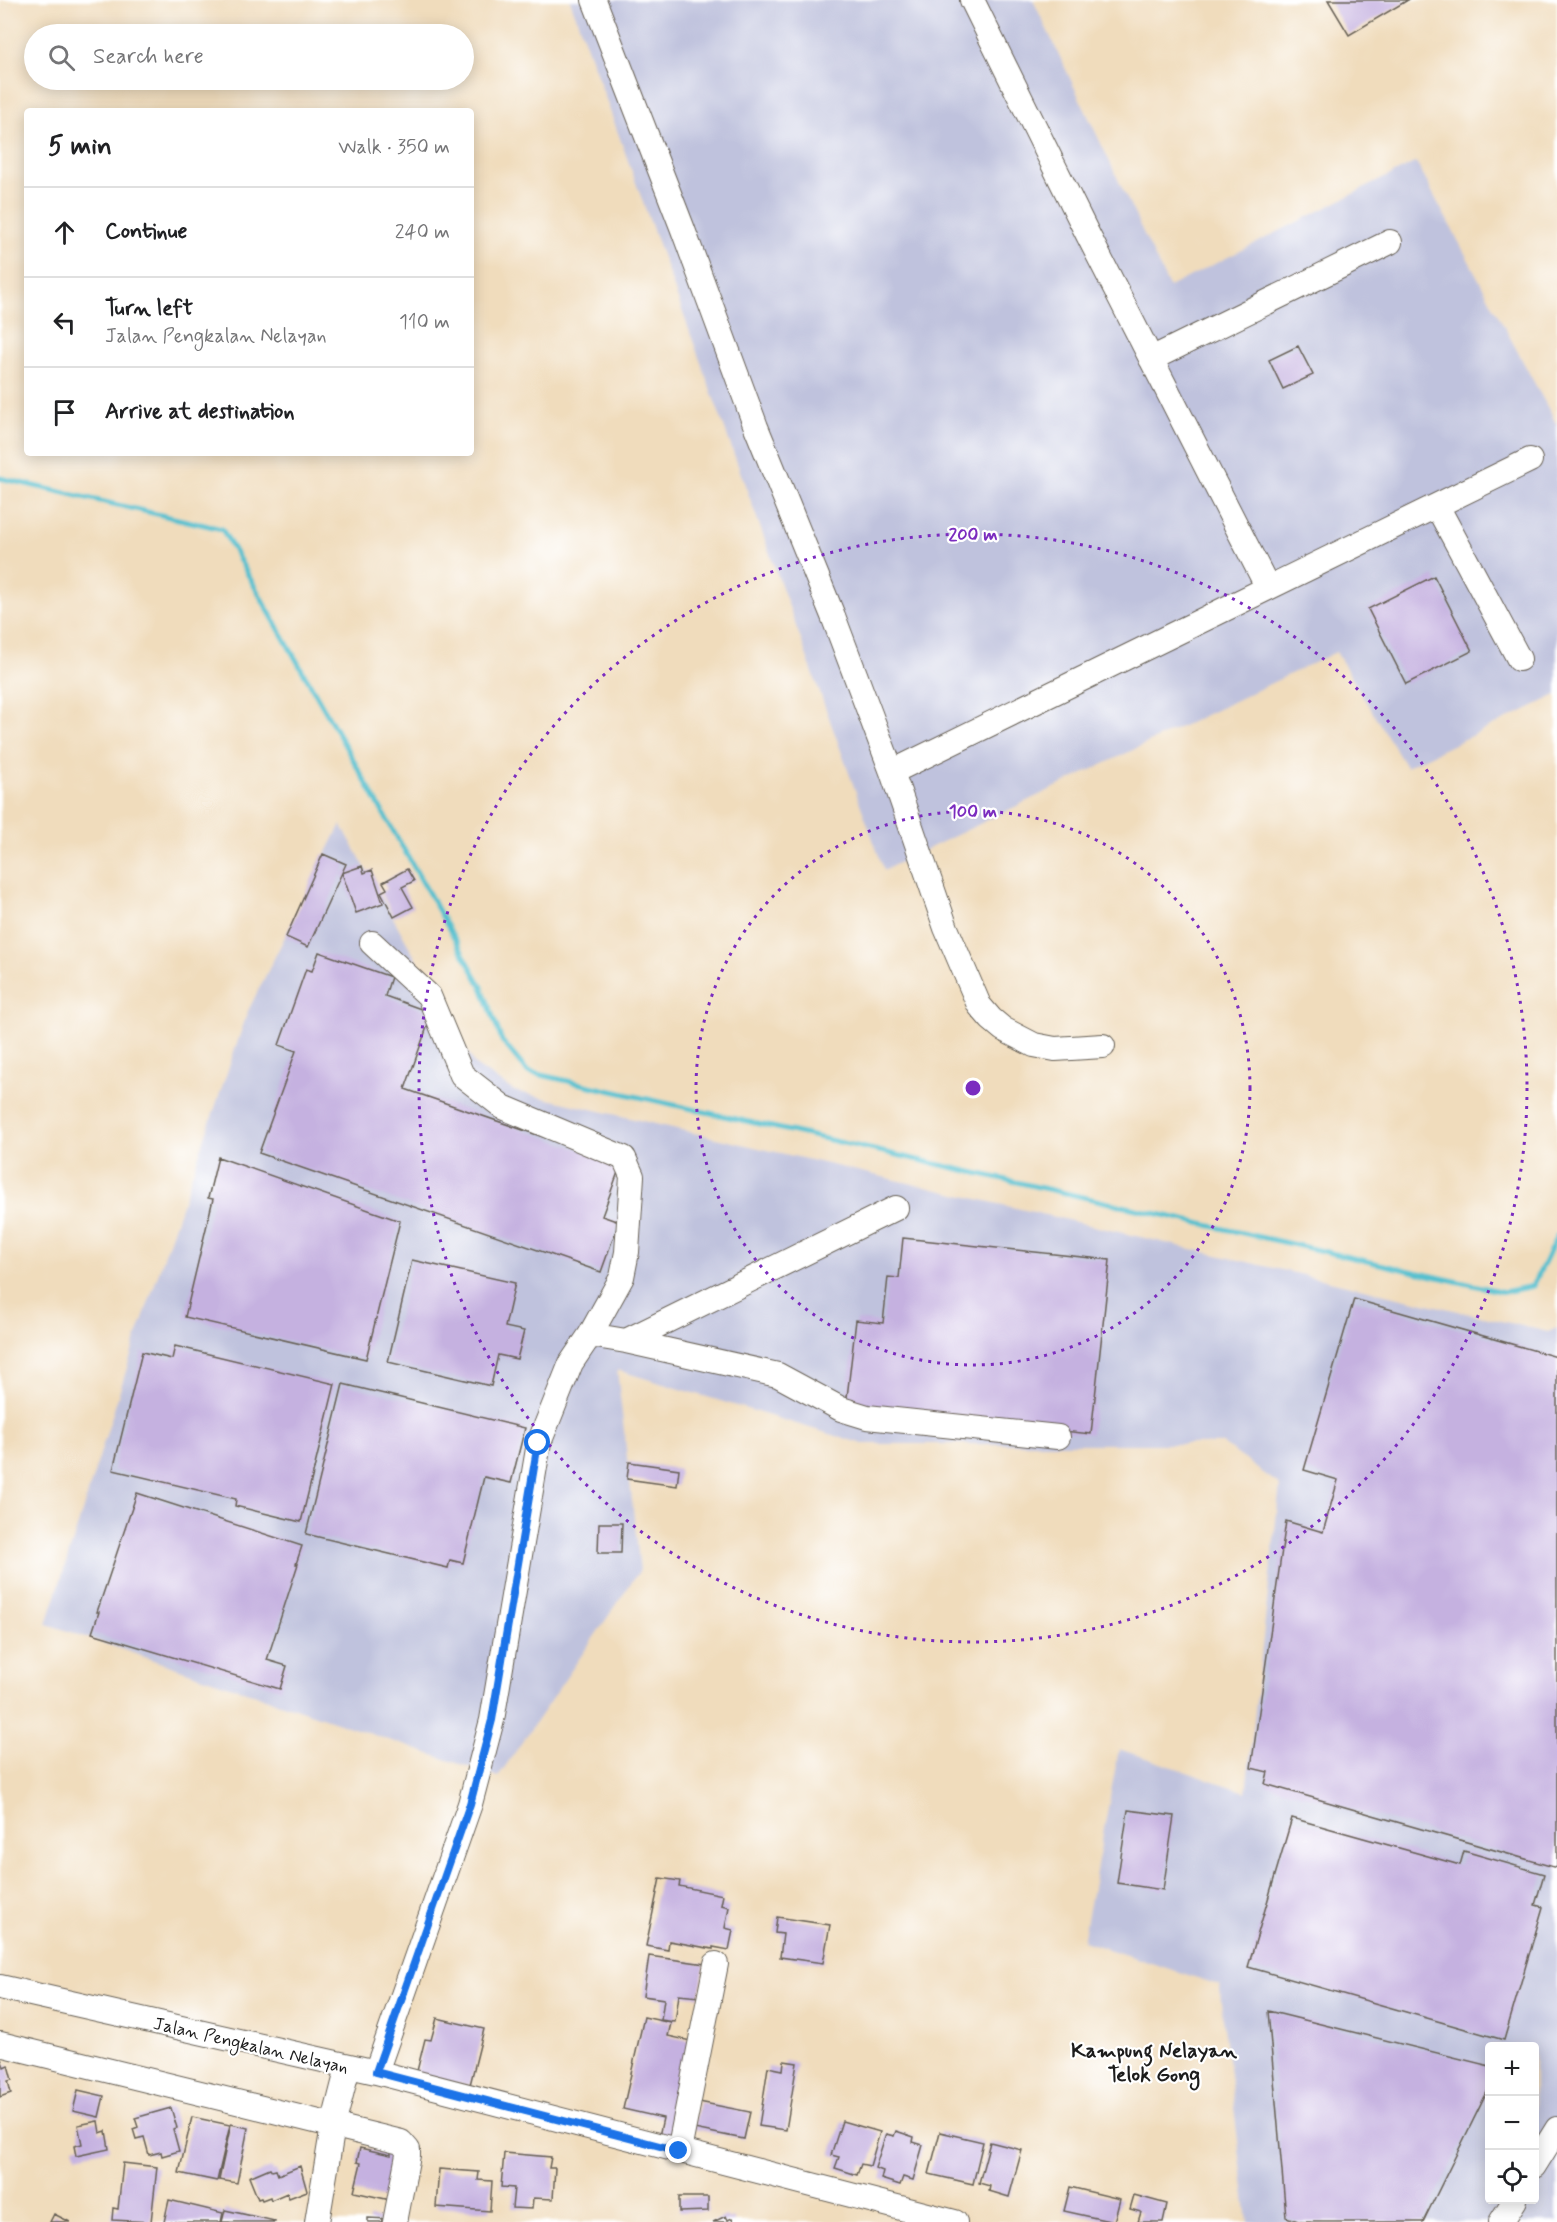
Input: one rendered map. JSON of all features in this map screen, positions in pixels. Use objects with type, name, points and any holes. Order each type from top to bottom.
[{"type":"street","points":[[594,0],[678,216],[756,427],[833,616],[892,772],[942,918],[979,1005],[1003,1029],[1034,1045],[1054,1049],[1102,1046]]},
{"type":"street","points":[[972,0],[1268,588]]},
{"type":"street","points":[[1151,359],[1390,242]]},
{"type":"street","points":[[892,772],[1530,460]]},
{"type":"street","points":[[1437,506],[1519,658]]},
{"type":"street","points":[[372,943],[429,996],[462,1075],[503,1107],[624,1158],[632,1176],[627,1252],[622,1277],[590,1335],[571,1363],[538,1443],[492,1720],[470,1804],[376,2072]]},
{"type":"street","points":[[626,1341],[896,1208]]},
{"type":"street","points":[[590,1335],[778,1375],[841,1409],[867,1417],[1058,1437]]},
{"type":"street","points":[[679,2151],[716,1964]]},
{"type":"street","name":"Jalan Pengkalan Nelayan","points":[[0,1987],[376,2072],[955,2222]]},
{"type":"street","points":[[0,2044],[398,2141],[408,2150],[395,2222]]},
{"type":"street","points":[[317,2222],[333,2126],[348,2067]]},
{"type":"street","points":[[1539,2158],[1557,2129]]},
{"type":"street","points":[[1501,2222],[1512,2204]]},
{"type":"shaded area","points":[[570,0],[1033,0],[1169,287],[1416,162],[1557,425],[1557,695],[1406,767],[1336,652],[884,870]]},
{"type":"shaded area","points":[[341,824],[475,1065],[514,1091],[1548,1332],[1557,1328],[1557,2222],[1248,2222],[1219,1985],[1083,1941],[1119,1749],[1246,1792],[1280,1485],[1223,1444],[863,1444],[617,1370],[640,1570],[498,1777],[47,1624],[136,1339],[248,1011]]},
{"type":"building","points":[[1328,0],[1408,0],[1349,35]]},
{"type":"building","points":[[1298,346],[1313,375],[1283,389],[1269,360]]},
{"type":"building","points":[[1434,576],[1472,651],[1406,684],[1368,609]]},
{"type":"building","points":[[323,854],[346,864],[308,947],[286,937]]},
{"type":"building","points":[[362,866],[364,873],[372,870],[383,903],[356,913],[342,873]]},
{"type":"building","points":[[407,869],[414,881],[402,887],[413,907],[394,917],[381,892],[387,889],[383,882]]},
{"type":"building","points":[[319,952],[391,977],[385,996],[432,1013],[405,1089],[621,1164],[602,1216],[619,1222],[601,1272],[259,1153],[296,1051],[279,1045],[306,969],[312,971]]},
{"type":"building","points":[[218,1157],[400,1221],[366,1359],[185,1317],[213,1199],[208,1198]]},
{"type":"building","points":[[903,1238],[1110,1260],[1091,1434],[856,1409],[846,1406],[856,1320],[883,1323],[888,1277],[899,1278]]},
{"type":"building","points":[[412,1260],[515,1283],[505,1327],[524,1331],[517,1359],[498,1355],[491,1386],[388,1362]]},
{"type":"building","points":[[1354,1299],[1557,1357],[1557,1868],[1265,1784],[1268,1772],[1251,1768],[1286,1521],[1323,1532],[1338,1480],[1304,1470]]},
{"type":"building","points":[[175,1346],[335,1384],[301,1522],[235,1506],[236,1499],[113,1470],[142,1352],[172,1359]]},
{"type":"building","points":[[343,1384],[525,1428],[511,1483],[484,1477],[463,1563],[450,1560],[448,1568],[306,1534]]},
{"type":"building","points":[[629,1462],[679,1469],[677,1486],[627,1479]]},
{"type":"building","points":[[137,1493],[302,1546],[267,1660],[287,1666],[280,1689],[92,1633]]},
{"type":"building","points":[[599,1523],[622,1523],[621,1553],[598,1553]]},
{"type":"building","points":[[1128,1810],[1174,1816],[1163,1890],[1117,1883]]},
{"type":"building","points":[[1292,1818],[1460,1865],[1464,1851],[1544,1874],[1535,1905],[1543,1907],[1504,2040],[1248,1967]]},
{"type":"building","points":[[660,1878],[680,1881],[679,1886],[723,1895],[721,1905],[729,1907],[725,1928],[733,1930],[729,1950],[669,1941],[668,1950],[646,1946]]},
{"type":"building","points":[[777,1917],[830,1925],[823,1963],[780,1957],[783,1934],[775,1933]]},
{"type":"building","points":[[649,1956],[705,1964],[699,1997],[679,1995],[675,2022],[661,2020],[664,1999],[643,1996]]},
{"type":"building","points":[[1268,2011],[1485,2065],[1485,2096],[1423,2222],[1301,2222],[1286,2217]]},
{"type":"building","points":[[644,2017],[671,2023],[668,2036],[691,2041],[674,2145],[658,2141],[663,2118],[623,2109]]},
{"type":"building","points":[[437,2018],[484,2029],[470,2085],[415,2079],[425,2039],[431,2040]]},
{"type":"building","points":[[0,2056],[4,2067],[8,2065],[12,2080],[8,2081],[11,2093],[0,2097]]},
{"type":"building","points":[[784,2061],[797,2063],[786,2130],[759,2126],[768,2067],[783,2070]]},
{"type":"building","points":[[78,2090],[104,2096],[99,2117],[73,2111]]},
{"type":"building","points":[[699,2102],[750,2112],[744,2139],[694,2129]]},
{"type":"building","points":[[171,2108],[177,2128],[173,2129],[179,2151],[162,2156],[161,2152],[149,2155],[144,2137],[136,2139],[133,2129],[138,2127],[135,2118]]},
{"type":"building","points":[[192,2117],[230,2125],[217,2181],[179,2173]]},
{"type":"building","points":[[98,2121],[100,2133],[106,2131],[109,2149],[76,2156],[74,2146],[82,2144],[78,2125]]},
{"type":"building","points":[[842,2121],[880,2132],[870,2166],[861,2164],[857,2175],[835,2168],[839,2157],[831,2155]]},
{"type":"building","points":[[231,2124],[248,2128],[237,2183],[219,2180]]},
{"type":"building","points":[[896,2131],[914,2137],[913,2142],[923,2145],[913,2180],[903,2177],[900,2185],[881,2179],[883,2171],[875,2168],[886,2134],[894,2136]]},
{"type":"building","points":[[940,2132],[983,2142],[973,2184],[929,2174]]},
{"type":"building","points":[[990,2142],[1022,2150],[1009,2197],[989,2191],[990,2186],[979,2183]]},
{"type":"building","points":[[360,2148],[391,2155],[391,2151],[406,2154],[395,2201],[354,2192],[361,2163],[357,2162]]},
{"type":"building","points":[[504,2153],[551,2157],[549,2168],[555,2168],[553,2199],[533,2198],[532,2209],[512,2208],[514,2188],[501,2187]]},
{"type":"building","points":[[123,2163],[157,2167],[151,2222],[112,2220],[113,2208],[118,2209]]},
{"type":"building","points":[[300,2166],[307,2191],[289,2198],[287,2193],[271,2200],[270,2197],[258,2199],[249,2177],[270,2168],[272,2171],[276,2170],[278,2175]]},
{"type":"building","points":[[439,2169],[479,2172],[478,2180],[492,2181],[490,2211],[436,2207]]},
{"type":"building","points":[[1070,2187],[1120,2199],[1114,2222],[1064,2211]]},
{"type":"building","points":[[1134,2195],[1167,2204],[1163,2222],[1138,2222],[1141,2212],[1130,2209]]},
{"type":"building","points":[[679,2197],[708,2197],[708,2211],[679,2212]]},
{"type":"building","points":[[169,2200],[223,2213],[221,2222],[164,2222]]},
{"type":"building","points":[[225,2210],[275,2221],[275,2222],[222,2222]]},
{"type":"building","points":[[54,2214],[70,2222],[50,2222]]},
{"type":"building","points":[[726,2216],[728,2220],[732,2218],[734,2222],[713,2222]]},
{"type":"building","points":[[368,2218],[388,2219],[388,2222],[368,2222]]},
{"type":"waterway","points":[[0,478],[222,529],[482,987],[502,1041],[528,1072],[1504,1292],[1533,1286],[1557,1236]]},
{"type":"district","name":"Kampung Nelayan Telok Gong","points":[[1154,2062]]},
{"type":"route","points":[[538,1443],[492,1720],[470,1804],[376,2072],[679,2151]]}]
